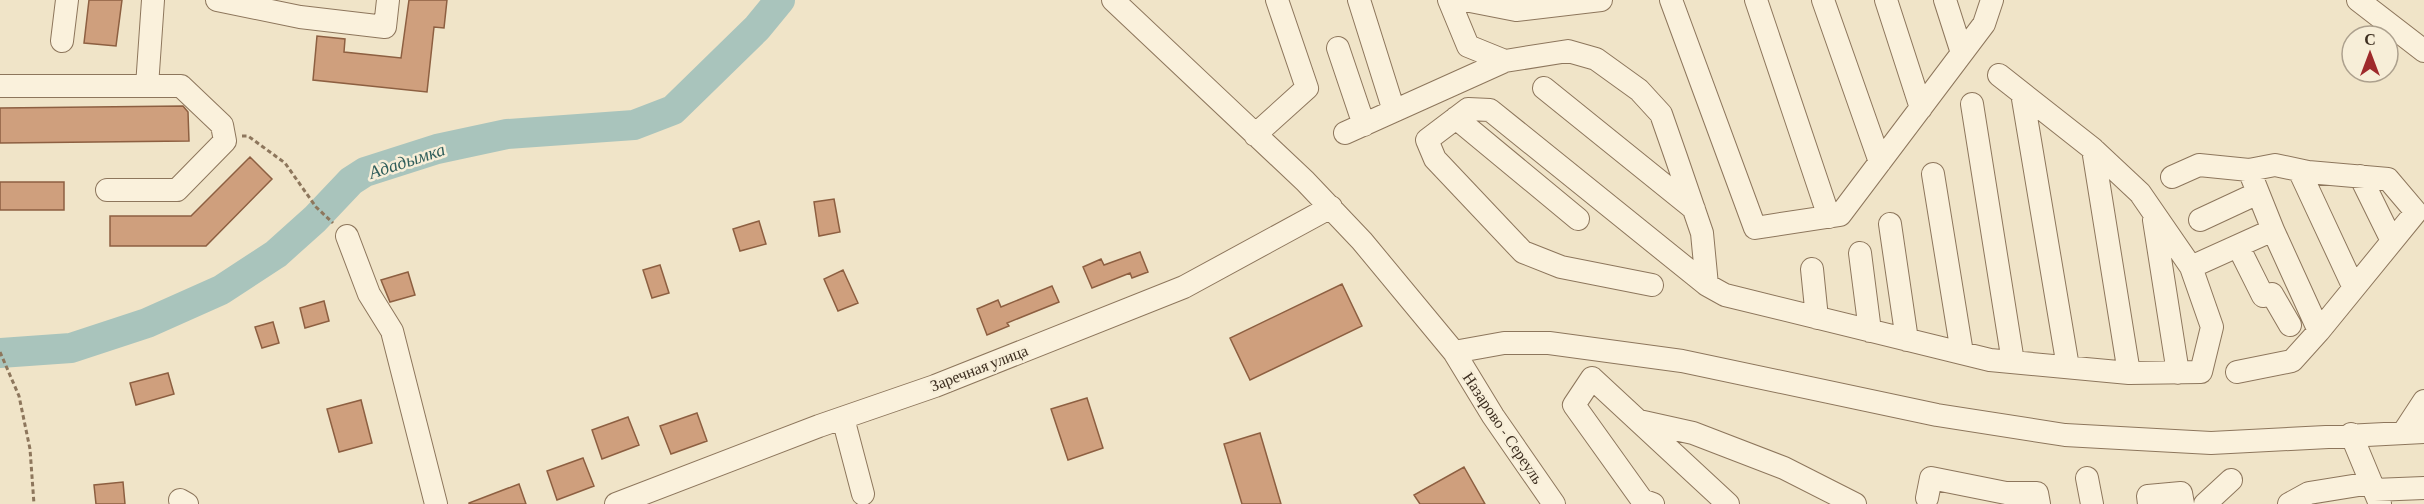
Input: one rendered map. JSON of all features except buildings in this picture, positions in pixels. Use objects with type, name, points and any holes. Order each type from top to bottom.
[{"type":"street","points":[[62,41],[67,0]]},
{"type":"street","points":[[147,86],[153,0]]},
{"type":"street","points":[[217,0],[300,17],[385,27],[388,0]]},
{"type":"street","name":"Назарово - Сереуль","points":[[1113,0],[1331,207],[1362,241],[1454,352],[1493,416],[1554,504]]},
{"type":"street","points":[[1255,135],[1307,87],[1277,0]]},
{"type":"street","points":[[1359,0],[1394,111]]},
{"type":"street","points":[[1449,0],[1468,46],[1505,61]]},
{"type":"street","points":[[1465,0],[1516,10],[1601,0]]},
{"type":"street","points":[[1671,0],[1755,228],[1840,215],[1984,24],[1992,0]]},
{"type":"street","points":[[1756,0],[1829,217]]},
{"type":"street","points":[[1823,0],[1880,162]]},
{"type":"street","points":[[1886,0],[1921,108]]},
{"type":"street","points":[[1945,0],[1962,53]]},
{"type":"street","points":[[2358,0],[2424,51]]},
{"type":"street","points":[[1338,48],[1355,129],[1505,61],[1568,51],[1596,59],[1639,90],[1661,114],[1702,233],[1707,285]]},
{"type":"street","points":[[1652,285],[1561,267],[1523,252],[1436,159],[1427,140],[1468,109],[1490,110],[1707,285],[1725,295],[1990,360],[2129,373],[2201,372],[2212,327],[2191,267],[2140,193],[2093,149],[1999,75]]},
{"type":"street","points":[[0,87],[181,86],[222,125],[225,141],[177,190],[107,190]]},
{"type":"street","points":[[1544,88],[1694,209]]},
{"type":"street","points":[[2022,93],[2068,367]]},
{"type":"street","points":[[1972,104],[2013,362]]},
{"type":"street","points":[[1456,118],[1578,219]]},
{"type":"street","points":[[2093,149],[2129,373]]},
{"type":"street","points":[[2172,177],[2199,165],[2248,170],[2275,165],[2300,170],[2388,179],[2416,212],[2292,361],[2237,372]]},
{"type":"street","points":[[2248,170],[2319,331]]},
{"type":"street","points":[[2300,170],[2354,288]]},
{"type":"street","points":[[1933,174],[1962,353]]},
{"type":"street","points":[[2360,176],[2392,241]]},
{"type":"street","points":[[2199,220],[2258,193]]},
{"type":"street","name":"Заречная улица","points":[[616,504],[843,418],[935,386],[1184,287],[1331,207]]},
{"type":"street","points":[[2153,212],[2178,373]]},
{"type":"street","points":[[1890,224],[1907,340]]},
{"type":"street","points":[[2191,267],[2273,230]]},
{"type":"street","points":[[347,236],[369,294],[392,331],[436,504]]},
{"type":"street","points":[[2238,246],[2263,296],[2272,294],[2290,326]]},
{"type":"street","points":[[1860,253],[1870,331]]},
{"type":"street","points":[[1812,270],[1817,318]]},
{"type":"street","points":[[1454,352],[1504,344],[1549,344],[1682,361],[1937,415],[2065,435],[2211,443],[2351,434],[2413,433],[2424,400]]},
{"type":"street","points":[[1653,504],[1642,500],[1574,405],[1592,378],[1720,497],[1740,504]]},
{"type":"street","points":[[843,418],[863,494]]},
{"type":"street","points":[[1638,421],[1693,433],[1784,468],[1855,504]]},
{"type":"street","points":[[1693,433],[1750,470]]},
{"type":"street","points":[[2351,434],[2376,497]]},
{"type":"street","points":[[1795,456],[1864,504]]},
{"type":"street","points":[[1927,498],[1931,478],[2006,493],[2037,493],[2039,504]]},
{"type":"street","points":[[2087,478],[2092,504]]},
{"type":"street","points":[[2205,504],[2231,480]]},
{"type":"street","points":[[2289,504],[2309,493],[2376,497],[2424,488]]},
{"type":"street","points":[[2149,504],[2148,496],[2181,493],[2183,504]]},
{"type":"path","points":[[224,135],[248,136],[285,163],[316,207],[328,219]]},
{"type":"path","points":[[0,352],[19,396],[30,449],[34,504]]},
{"type":"waterway","name":"Ададымка","points":[[0,353],[71,348],[147,323],[221,290],[276,254],[315,219],[351,181],[365,172],[437,149],[507,134],[634,125],[673,110],[757,28],[780,0]]}]
